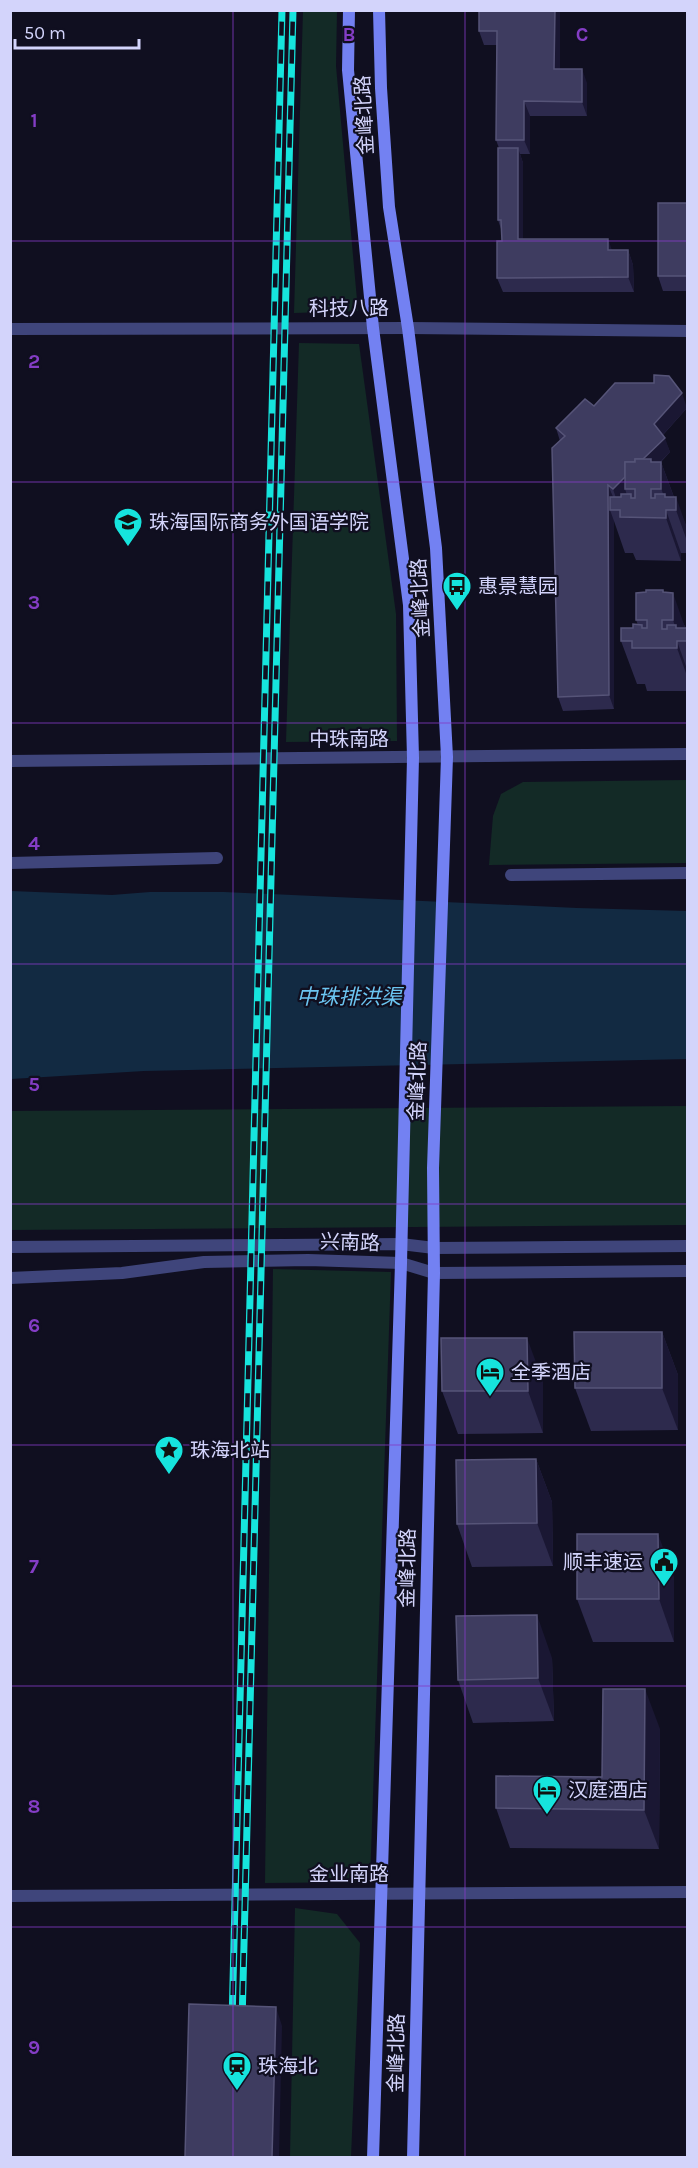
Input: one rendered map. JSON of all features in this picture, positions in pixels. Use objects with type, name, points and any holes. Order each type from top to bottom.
[{"type":"main road","name":"金峰北路","points":[[349,10],[348,70],[373,328],[409,605],[413,758],[402,1263],[373,2157]]},
{"type":"main road","name":"金峰北路","points":[[379,10],[381,88],[389,207],[408,328],[436,548],[447,757],[433,1168],[434,1273],[413,2157]]},
{"type":"street","name":"科技八路","points":[[10,329],[408,328],[687,331]]},
{"type":"street","name":"中珠南路","points":[[10,760],[687,754]]},
{"type":"street","points":[[10,863],[217,858]]},
{"type":"street","points":[[511,875],[687,873]]},
{"type":"street","name":"兴南路","points":[[10,1247],[401,1244],[434,1248],[687,1245]]},
{"type":"street","name":"兴南路","points":[[10,1278],[122,1273],[204,1262],[308,1260],[402,1263],[434,1273],[687,1271]]},
{"type":"street","name":"金业南路","points":[[10,1896],[687,1892]]},
{"type":"green space","points":[[303,11],[337,11],[336,66],[358,311],[294,313]]},
{"type":"green space","points":[[299,343],[359,344],[396,614],[397,741],[286,742]]},
{"type":"green space","points":[[687,780],[687,863],[489,865],[493,816],[501,794],[523,782]]},
{"type":"green space","points":[[687,1106],[687,1225],[11,1230],[10,1111]]},
{"type":"green space","points":[[273,1269],[391,1272],[370,1882],[265,1883]]},
{"type":"green space","points":[[295,1908],[337,1914],[360,1943],[351,2157],[290,2157]]},
{"type":"water","name":"中珠排洪渠","points":[[11,891],[112,895],[150,892],[224,892],[687,911],[687,1059],[144,1071],[11,1079]]},
{"type":"building","points":[[479,10],[555,10],[554,69],[582,69],[582,102],[524,101],[524,140],[496,140],[497,31],[479,31]]},
{"type":"building","points":[[498,148],[518,148],[518,239],[608,239],[608,250],[628,250],[628,277],[497,278],[497,241],[502,241],[501,220],[498,220]]},
{"type":"building","points":[[658,203],[687,203],[687,276],[658,276]]},
{"type":"building","points":[[654,375],[669,376],[682,393],[654,424],[665,438],[643,459],[625,462],[625,477],[613,489],[608,485],[609,695],[558,697],[552,448],[565,436],[556,428],[585,399],[594,406],[615,383],[654,383]]},
{"type":"building","points":[[635,459],[651,459],[651,462],[661,462],[661,489],[651,489],[651,498],[655,498],[655,494],[676,497],[676,510],[666,510],[666,518],[620,517],[620,510],[610,510],[610,497],[631,494],[631,498],[635,498],[635,489],[625,489],[625,462],[635,462]]},
{"type":"building","points":[[646,590],[663,590],[663,592],[673,593],[673,620],[662,620],[662,629],[667,629],[667,625],[687,628],[687,641],[677,641],[677,648],[632,648],[632,641],[621,641],[621,628],[633,628],[633,624],[647,628],[647,620],[636,620],[636,593],[646,592]]},
{"type":"building","points":[[574,1332],[662,1332],[662,1388],[575,1388]]},
{"type":"building","points":[[441,1338],[527,1338],[528,1391],[442,1391]]},
{"type":"building","points":[[536,1459],[537,1523],[457,1524],[456,1460]]},
{"type":"building","points":[[577,1534],[658,1534],[659,1599],[577,1599]]},
{"type":"building","points":[[537,1615],[538,1678],[458,1680],[456,1616]]},
{"type":"building","points":[[603,1689],[645,1689],[644,1810],[496,1808],[496,1776],[602,1777]]},
{"type":"building","name":"珠海北","points":[[189,2004],[276,2007],[272,2157],[185,2157]]},
{"type":"railway","points":[[232,2023],[282,10]]},
{"type":"railway","points":[[242,2023],[293,10]]},
{"type":"place","name":"珠海国际商务外国语学院","points":[[128,548]]},
{"type":"place","name":"惠景慧园","points":[[457,612]]},
{"type":"place","name":"全季酒店","points":[[490,1398]]},
{"type":"place","name":"珠海北站","points":[[169,1476]]},
{"type":"place","name":"顺丰速运","points":[[664,1588]]},
{"type":"place","name":"汉庭酒店","points":[[547,1816]]},
{"type":"place","name":"珠海北","points":[[237,2092]]}]
